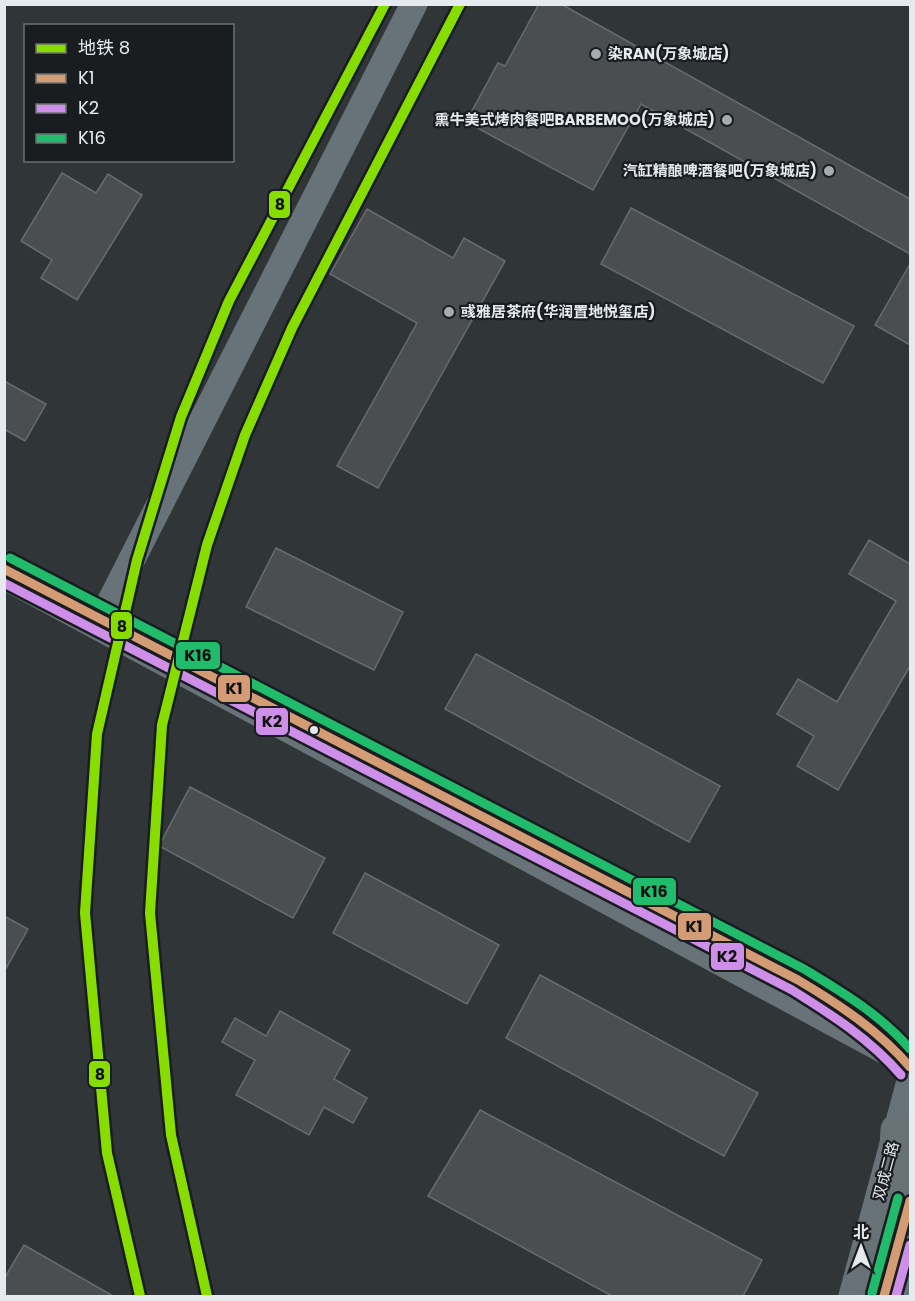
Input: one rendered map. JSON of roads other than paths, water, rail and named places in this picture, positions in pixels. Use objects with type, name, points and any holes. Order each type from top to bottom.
[{"type":"highway","points":[[871,1296],[891,1224],[897,1130]]},
{"type":"street","points":[[98,626],[414,4]]},
{"type":"street","points":[[4,576],[910,1064]]},
{"type":"street","name":"双成二路","points":[[852,1296],[910,1081]]},
{"type":"street","points":[[898,1296],[910,1249]]},
{"type":"metro line","name":"8","points":[[140,1296],[107,1153],[85,913],[97,734],[137,560],[181,417],[229,301],[385,4]]},
{"type":"metro line","name":"8","points":[[207,1296],[171,1135],[150,913],[162,725],[207,545],[245,435],[292,328],[460,4]]},
{"type":"place","name":"染RAN(万象城店)","points":[[596,54]]},
{"type":"place","name":"熏牛美式烤肉餐吧BARBEMOO(万象城店)","points":[[727,120]]},
{"type":"place","name":"汽缸精酿啤酒餐吧(万象城店)","points":[[829,171]]},
{"type":"place","name":"彧雅居茶府(华润置地悦玺店)","points":[[449,312]]}]
